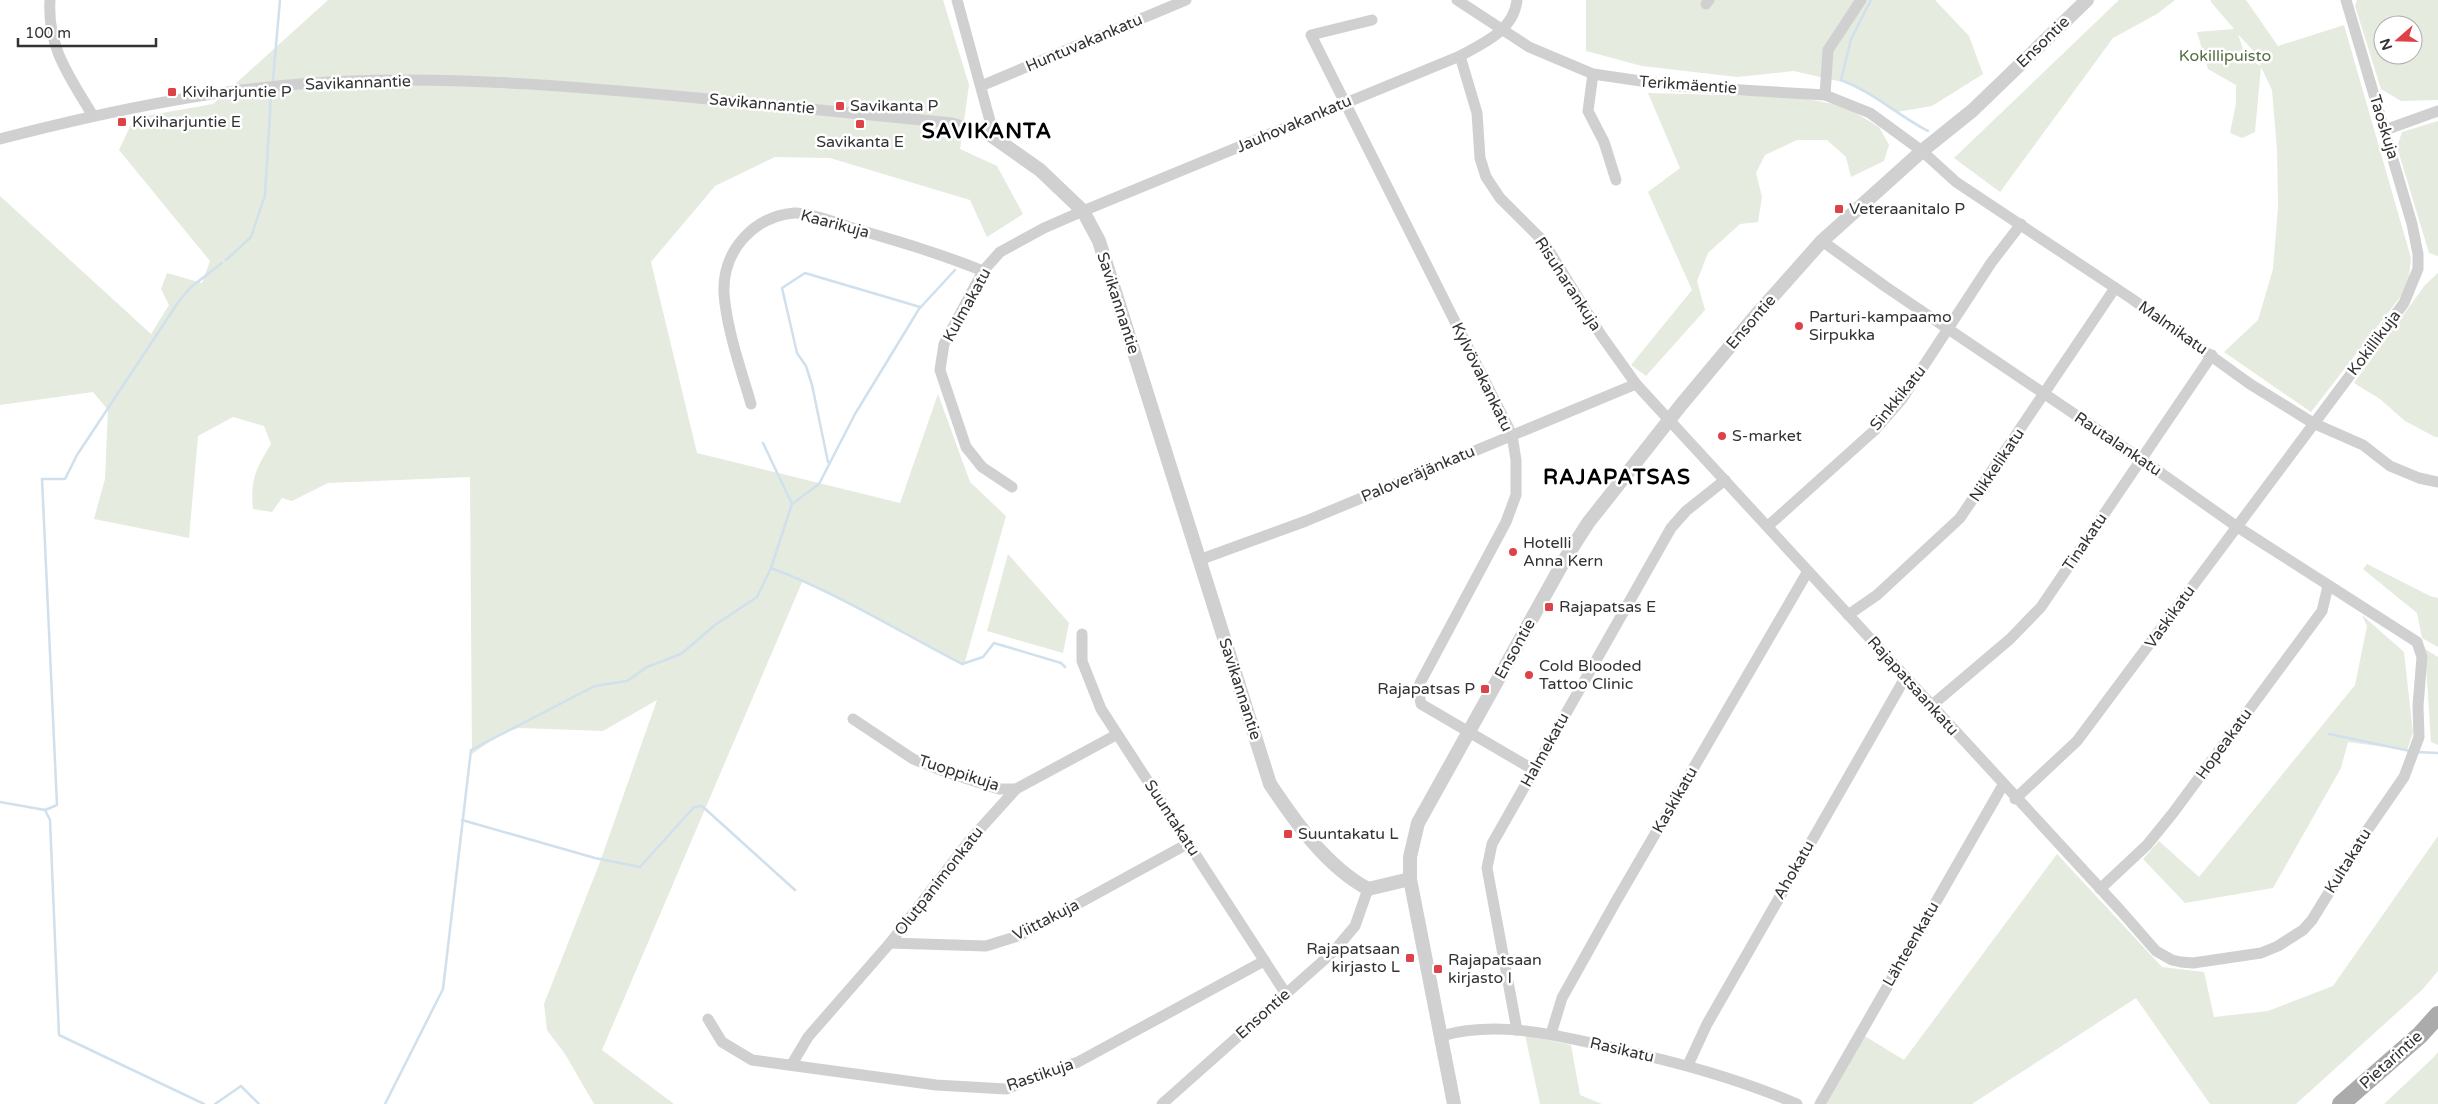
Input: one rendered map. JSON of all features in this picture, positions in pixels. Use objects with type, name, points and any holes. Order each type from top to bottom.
[{"type":"main road","name":"Pietarintie","points":[[2341,1104],[2420,1035],[2438,1015]]},
{"type":"street","points":[[50,0],[48,22],[55,48],[93,116]]},
{"type":"street","points":[[956,0],[990,121],[989,134]]},
{"type":"street","name":"Huntuvakankatu","points":[[981,86],[1186,0]]},
{"type":"street","name":"Terikmäentie","points":[[1457,0],[1501,31],[1529,47],[1594,74],[1674,86],[1825,95],[1870,113],[1922,151]]},
{"type":"street","name":"Jauhovakankatu","points":[[1083,211],[1460,56],[1488,42],[1501,31],[1516,12],[1517,0]]},
{"type":"street","points":[[1825,95],[1828,50],[1861,0]]},
{"type":"street","name":"Ensontie","points":[[1454,1104],[1410,879],[1413,844],[1418,823],[1564,558],[1588,523],[1670,420],[1757,314],[1822,241],[1922,151],[1973,110],[2087,0]]},
{"type":"street","name":"Taoskuja","points":[[2346,0],[2412,224],[2418,254]]},
{"type":"street","name":"Kylvövakankatu","points":[[1372,20],[1311,35],[1512,435],[1516,460],[1516,495],[1506,522],[1420,683],[1418,694],[1421,704],[1534,770]]},
{"type":"street","name":"Risuharankuja","points":[[1460,56],[1477,113],[1480,158],[1486,177],[1506,204],[1543,241],[1601,335],[1636,384],[1670,420]]},
{"type":"street","points":[[1594,74],[1588,111],[1604,142],[1616,180]]},
{"type":"street","name":"Savikannantie","points":[[0,139],[93,116],[193,97],[255,89],[350,81],[455,80],[550,85],[952,123],[989,134],[1040,170],[1083,211],[1098,241],[1270,784],[1297,824],[1332,862],[1354,881],[1368,889]]},
{"type":"street","points":[[2385,130],[2438,111]]},
{"type":"street","name":"Malmikatu","points":[[1922,151],[1956,182],[2115,288],[2212,355],[2250,384],[2313,424],[2363,446],[2390,466],[2419,478],[2438,482]]},
{"type":"street","name":"Kulmakatu","points":[[1012,486],[982,467],[966,447],[940,370],[944,344],[983,271],[1000,252],[1022,238],[1083,211]]},
{"type":"street","name":"Kaarikuja","points":[[751,404],[732,335],[724,293],[728,258],[746,234],[767,220],[795,213],[833,222],[951,258],[983,271]]},
{"type":"street","name":"Sinkkikatu","points":[[1768,526],[1876,429],[1902,400],[1991,263],[2021,224]]},
{"type":"street","name":"Rautalankatu","points":[[1822,241],[2044,395],[2141,458],[2236,526],[2320,578],[2328,586],[2417,642]]},
{"type":"street","name":"Kokillikuja","points":[[2313,424],[2404,303],[2418,269],[2418,254]]},
{"type":"street","name":"Nikkelikatu","points":[[1848,615],[1877,596],[1960,518],[2115,288]]},
{"type":"street","name":"Tinakatu","points":[[1931,706],[2010,639],[2041,607],[2212,355]]},
{"type":"street","name":"Paloveräjänkatu","points":[[1199,560],[1306,521],[1636,384]]},
{"type":"street","name":"Rajapatsaankatu","points":[[1670,420],[2156,951]]},
{"type":"street","name":"Vaskikatu","points":[[2015,799],[2077,741],[2313,424]]},
{"type":"street","name":"Halmekatu","points":[[1517,1030],[1486,868],[1492,844],[1671,528],[1686,511],[1725,480]]},
{"type":"street","name":"Kaskikatu","points":[[1550,1034],[1562,998],[1808,571]]},
{"type":"street","name":"Hopeakatu","points":[[2100,889],[2147,845],[2173,813],[2322,611],[2328,586]]},
{"type":"street","name":"Suuntakatu","points":[[1082,634],[1082,661],[1088,681],[1116,735],[1286,994]]},
{"type":"street","name":"Kultakatu","points":[[2156,951],[2172,960],[2193,963],[2242,957],[2278,946],[2292,939],[2308,925],[2404,777],[2419,737],[2418,706],[2422,658],[2417,642]]},
{"type":"street","name":"Ahokatu","points":[[1688,1064],[1707,1024],[1905,678]]},
{"type":"street","name":"Tuoppikuja","points":[[852,719],[913,758],[928,765],[999,789],[1016,789]]},
{"type":"street","name":"Olutpanimonkatu","points":[[792,1064],[808,1037],[890,943],[970,840],[1016,789],[1116,735]]},
{"type":"street","name":"Lähteenkatu","points":[[1820,1104],[2003,785]]},
{"type":"street","name":"Viittakuja","points":[[890,943],[986,946],[1021,935],[1188,844]]},
{"type":"street","points":[[1368,889],[1410,879]]},
{"type":"street","name":"Ensontie","points":[[1168,1102],[1344,940],[1355,926],[1368,889]]},
{"type":"street","name":"Rastikuja","points":[[708,1019],[722,1042],[752,1060],[936,1085],[1006,1089],[1078,1062],[1264,961]]},
{"type":"street","name":"Rasikatu","points":[[1441,1036],[1479,1028],[1550,1034],[1688,1064],[1797,1104]]},
{"type":"green space","points":[[328,0],[943,0],[969,85],[960,149],[997,166],[1023,214],[987,237],[970,200],[830,158],[775,157],[715,186],[651,262],[697,453],[900,503],[938,394],[970,482],[1006,516],[964,665],[803,580],[602,1050],[674,1104],[594,1104],[565,1054],[547,1030],[544,1004],[600,862],[657,700],[603,731],[519,728],[502,733],[472,754],[470,477],[328,483],[292,501],[282,498],[272,512],[253,509],[253,482],[261,460],[271,444],[264,426],[233,417],[198,436],[189,538],[94,519],[105,479],[108,410],[93,392],[0,405],[0,196],[151,334],[169,305],[161,289],[167,273],[202,283],[210,261],[119,150],[134,118],[213,104]]},
{"type":"green space","points":[[1586,0],[1935,0],[1969,36],[1983,74],[1932,106],[1897,112],[1851,84],[1794,71],[1737,77],[1642,66],[1586,51]]},
{"type":"green space","points":[[2119,0],[2175,0],[2157,14],[2113,38],[2000,192],[1954,158]]},
{"type":"green space","name":"Kokillipuisto","points":[[2211,0],[2246,0],[2278,46],[2344,25],[2411,258],[2408,287],[2311,412],[2224,352],[2258,320],[2273,269],[2278,207],[2277,149],[2272,90],[2261,67],[2255,132],[2242,138],[2230,133],[2236,103],[2236,85],[2208,69],[2197,32],[2234,29]],"holes":[[[2238,34],[2256,54],[2261,66],[2246,58]]]},
{"type":"green space","points":[[2357,0],[2438,0],[2438,100],[2401,101],[2381,89],[2373,65],[2423,65],[2423,15],[2373,15],[2373,63],[2355,6]]},
{"type":"green space","points":[[1648,93],[1796,97],[1844,106],[1879,127],[1889,145],[1884,161],[1851,177],[1846,157],[1827,140],[1797,140],[1765,155],[1756,173],[1762,197],[1758,222],[1740,224],[1708,253],[1697,281],[1705,310],[1646,376],[1631,365],[1692,290],[1648,192],[1680,168]]},
{"type":"green space","points":[[2438,121],[2438,256],[2429,253],[2397,147],[2402,132]]},
{"type":"green space","points":[[2438,273],[2438,437],[2435,437],[2405,421],[2380,399],[2354,383],[2425,285]]},
{"type":"green space","points":[[1008,554],[1069,623],[1063,653],[987,631]]},
{"type":"green space","points":[[2367,564],[2430,596],[2438,598],[2438,647],[2422,638],[2417,613],[2363,569]]},
{"type":"green space","points":[[2362,615],[2404,652],[2413,733],[2407,750],[2348,742],[2341,768],[2273,888],[2185,903],[2143,859],[2159,841],[2199,877],[2355,685],[2367,626]]},
{"type":"green space","points":[[2425,649],[2438,657],[2438,745],[2431,742]]},
{"type":"green space","points":[[2438,836],[2438,971],[2422,990],[2296,1104],[2210,1104],[2136,998],[1972,1104],[1823,1104],[1863,1035],[1904,1060],[2057,854],[2162,967],[2204,972],[2214,1017],[2268,1011],[2333,986]]},
{"type":"green space","points":[[1525,1035],[1571,1045],[1580,1095],[1602,1104],[1540,1104]]},
{"type":"green space","points":[[2438,1052],[2438,1104],[2384,1104],[2434,1057]]},
{"type":"waterway","points":[[273,80],[280,0]]},
{"type":"waterway","points":[[1871,0],[1851,39],[1841,80],[1865,91],[1928,131]]},
{"type":"waterway","points":[[226,260],[251,237],[265,195],[271,95]]},
{"type":"waterway","points":[[0,802],[45,810],[57,805],[42,479],[65,479],[77,455],[179,301],[191,287],[222,263]]},
{"type":"waterway","points":[[385,1104],[443,989],[471,750],[595,686],[627,681],[647,667],[681,654],[715,625],[757,597],[771,568],[792,504],[819,484],[855,414],[919,309],[955,270]]},
{"type":"waterway","points":[[828,462],[812,385],[806,366],[797,353],[782,288],[805,273],[920,307]]},
{"type":"waterway","points":[[763,443],[792,504]]},
{"type":"waterway","points":[[771,568],[844,601],[962,664],[983,657],[994,643],[1061,663],[1065,667]]},
{"type":"waterway","points":[[2329,734],[2410,751]]},
{"type":"waterway","points":[[2416,752],[2438,753]]},
{"type":"waterway","points":[[462,820],[595,858],[640,867],[694,807],[702,806],[795,890]]},
{"type":"waterway","points":[[45,810],[50,820],[59,1035],[204,1104]]},
{"type":"waterway","points":[[215,1104],[241,1086],[259,1104]]},
{"type":"place","name":"Kiviharjuntie P","points":[[172,92]]},
{"type":"place","name":"Savikanta P","points":[[840,106]]},
{"type":"place","name":"Kiviharjuntie E","points":[[122,122]]},
{"type":"place","name":"Savikanta E","points":[[860,124]]},
{"type":"place","name":"Veteraanitalo P","points":[[1839,209]]},
{"type":"place","name":"Parturi-kampaamo Sirpukka","points":[[1799,326]]},
{"type":"place","name":"S-market","points":[[1722,436]]},
{"type":"place","name":"Hotelli Anna Kern","points":[[1513,552]]},
{"type":"place","name":"Rajapatsas E","points":[[1549,607]]},
{"type":"place","name":"Cold Blooded Tattoo Clinic","points":[[1529,675]]},
{"type":"place","name":"Rajapatsas P","points":[[1485,689]]},
{"type":"place","name":"Suuntakatu L","points":[[1288,834]]},
{"type":"place","name":"Rajapatsaan kirjasto L","points":[[1410,958]]},
{"type":"place","name":"Rajapatsaan kirjasto I","points":[[1438,969]]},
{"type":"district","name":"SAVIKANTA","points":[[987,131]]},
{"type":"district","name":"RAJAPATSAS","points":[[1617,477]]}]
